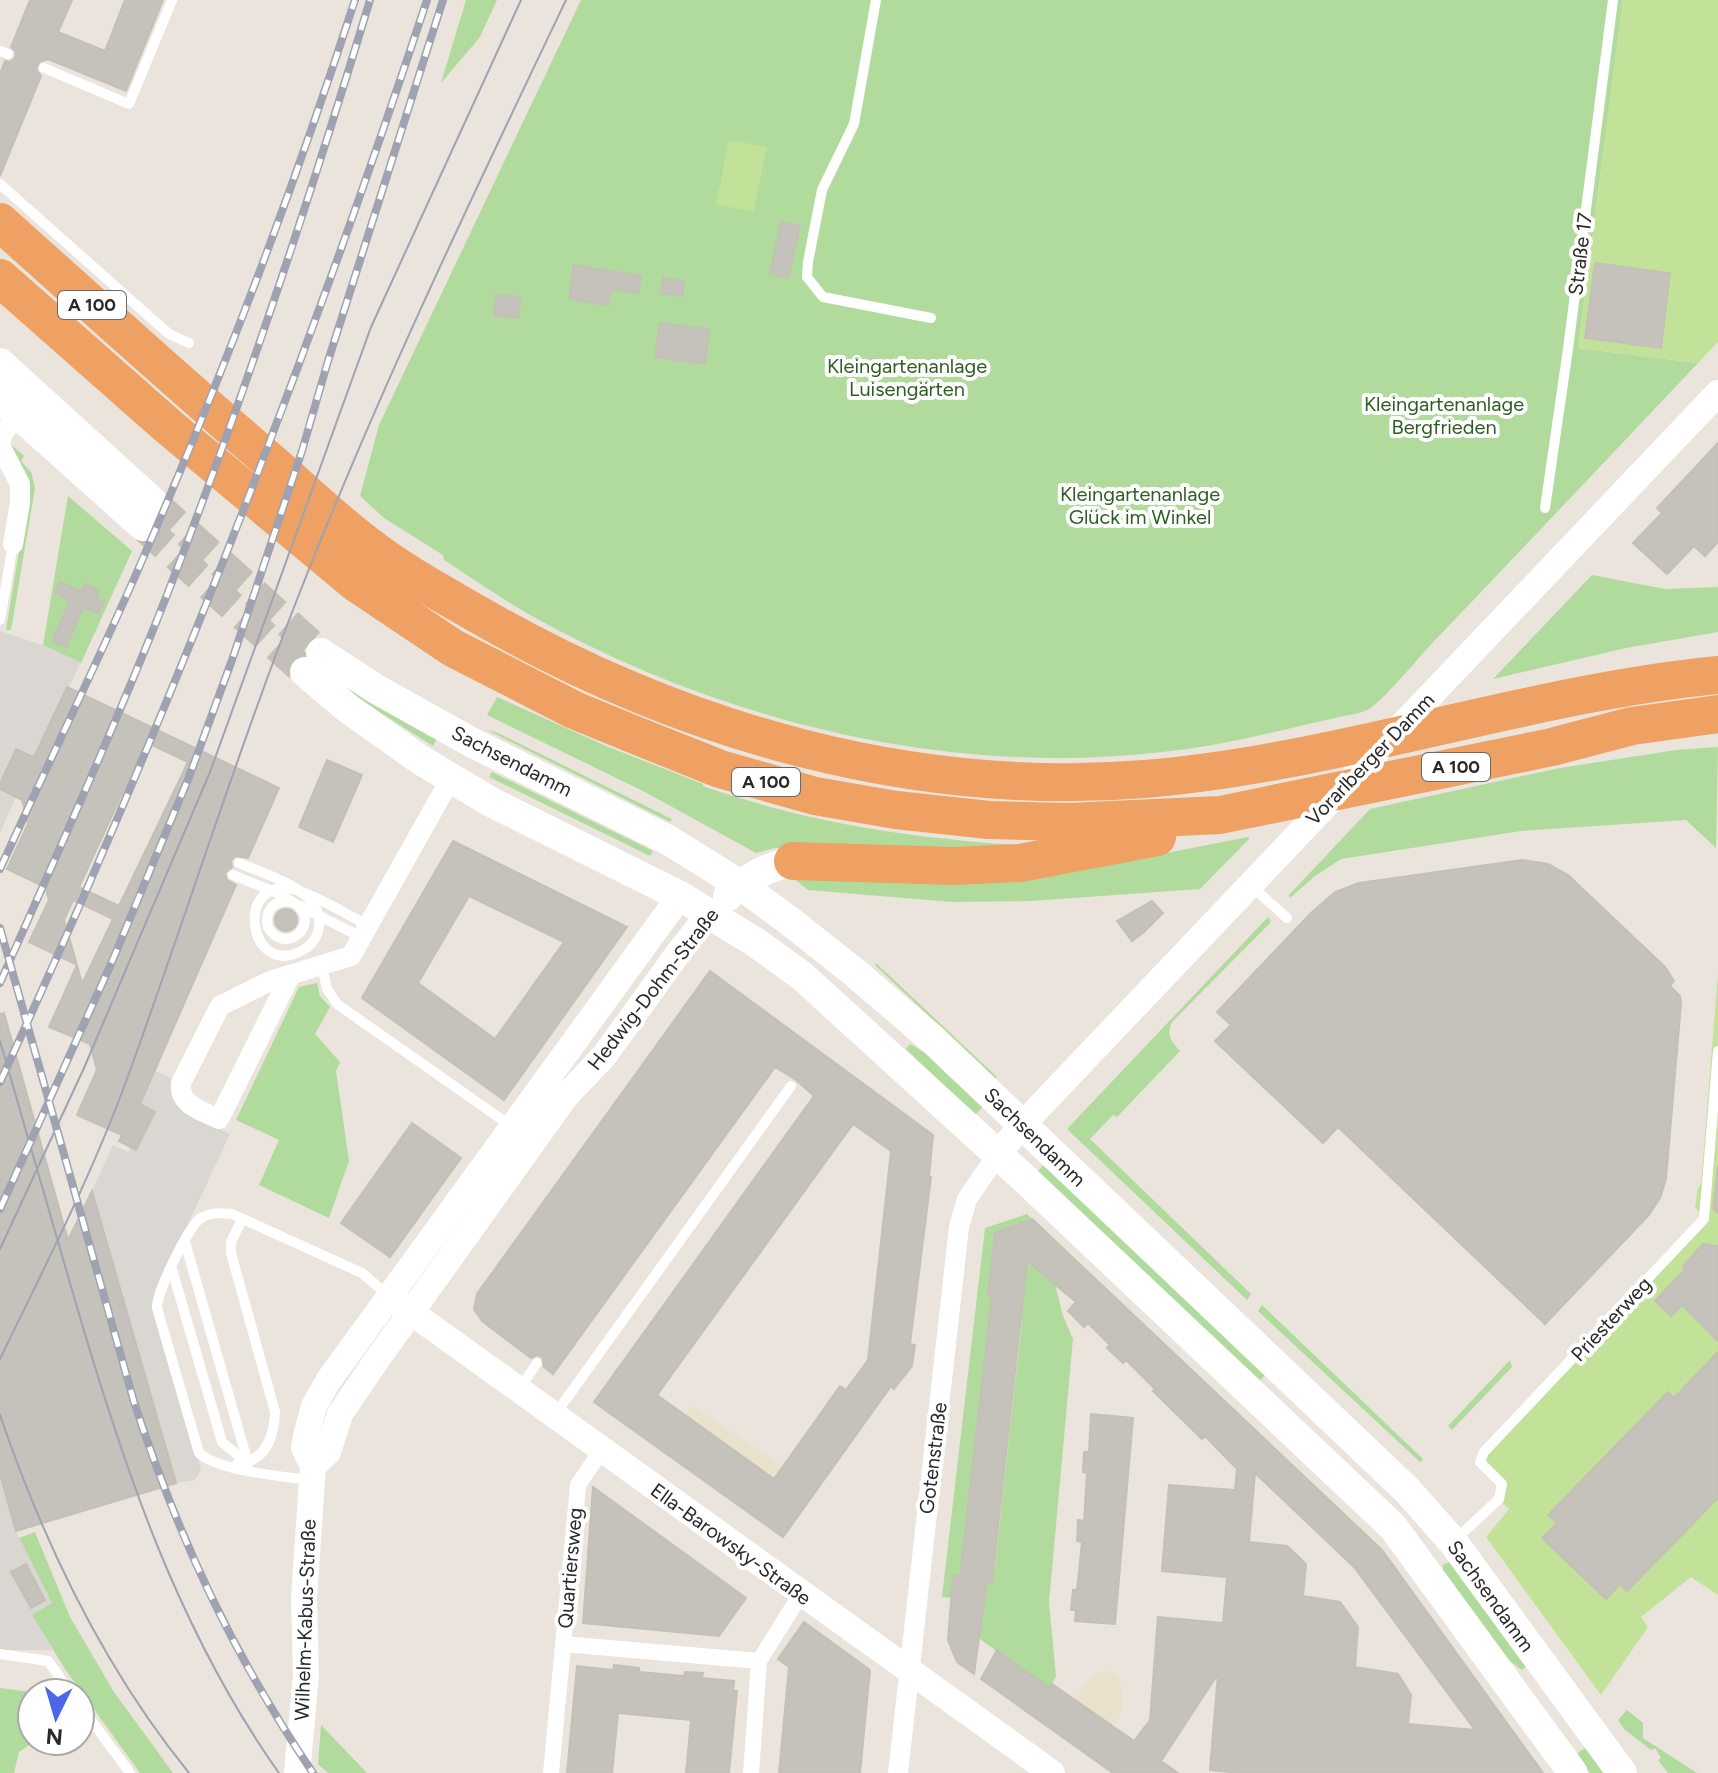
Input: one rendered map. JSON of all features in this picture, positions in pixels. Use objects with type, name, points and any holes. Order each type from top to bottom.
[{"type":"highway","name":"A 100","points":[[0,222],[184,388],[368,546],[505,630],[626,688],[726,728],[904,771],[1002,781],[1119,780],[1200,773],[1587,693],[1718,675]]},
{"type":"highway","name":"A 100","points":[[0,278],[169,427],[356,583],[453,648],[574,710],[720,769],[815,796],[896,810],[1024,822],[1220,815],[1552,747],[1632,726],[1709,717]]},
{"type":"highway","points":[[1653,683],[1674,668],[1718,646]]},
{"type":"highway","points":[[793,861],[953,866],[1020,863],[1157,837],[1220,815]]},
{"type":"main road","points":[[0,363],[149,514],[9,406]]},
{"type":"main road","name":"Sachsendamm","points":[[1565,1762],[1423,1566],[1368,1496],[802,976],[680,896],[491,802],[451,778],[370,725],[313,662],[376,689],[471,742],[662,837],[739,884],[854,972],[931,1038],[1453,1542],[1622,1773]]},
{"type":"main road","points":[[451,778],[471,742]]},
{"type":"main road","points":[[739,884],[770,868],[793,861]]},
{"type":"main road","name":"Hedwig-Dohm-Straße","points":[[680,896],[739,884]]},
{"type":"main road","name":"Hedwig-Dohm-Straße","points":[[710,913],[739,884]]},
{"type":"main road","points":[[1423,1566],[1453,1542]]},
{"type":"main road","points":[[1565,1762],[1588,1727]]},
{"type":"street","name":"Vorarlberger Damm","points":[[998,1154],[1022,1125],[1718,393]]},
{"type":"street","points":[[9,406],[0,445],[20,484],[13,544]]},
{"type":"street","points":[[290,976],[219,1119],[188,1104],[182,1096],[181,1083],[220,1006],[270,981],[351,956],[451,778]]},
{"type":"street","name":"Hedwig-Dohm-Straße","points":[[400,1304],[512,1127],[680,896]]},
{"type":"street","name":"Hedwig-Dohm-Straße","points":[[400,1304],[566,1096],[604,1056],[710,913]]},
{"type":"street","name":"Gotenstraße","points":[[898,1773],[962,1212],[974,1186],[998,1154]]},
{"type":"street","name":"Ella-Barowsky-Straße","points":[[400,1304],[1052,1773]]},
{"type":"street","name":"Wilhelm-Kabus-Straße","points":[[297,1773],[306,1675],[304,1598],[312,1473],[304,1448],[314,1406],[328,1381],[400,1304]]},
{"type":"street","name":"Quartiersweg","points":[[551,1773],[578,1485],[601,1451]]},
{"type":"street","points":[[751,1773],[759,1661],[801,1594]]},
{"type":"street","name":"Quartiersweg","points":[[563,1644],[759,1661]]},
{"type":"lane","points":[[44,68],[129,104],[172,0]]},
{"type":"lane","points":[[876,0],[854,124],[822,190],[807,277],[823,297],[931,318]]},
{"type":"lane","name":"Straße 17","points":[[1545,508],[1613,0]]},
{"type":"lane","points":[[0,184],[169,334],[189,343]]},
{"type":"lane","points":[[0,620],[13,544]]},
{"type":"lane","points":[[239,863],[283,882],[311,899],[320,920],[318,933],[310,945],[299,952],[284,955],[269,950],[261,943],[253,922],[261,900],[277,890],[291,888],[366,932]]},
{"type":"lane","points":[[233,875],[299,907],[304,914],[304,924],[297,935],[281,939],[270,931],[266,916],[280,901],[292,902],[366,932]]},
{"type":"lane","points":[[1250,885],[1287,918]]},
{"type":"lane","points":[[322,967],[327,989],[337,1004],[512,1127]]},
{"type":"lane","name":"Priesterweg","points":[[1453,1542],[1499,1499],[1502,1484],[1480,1462],[1484,1452],[1704,1219],[1718,1051]]},
{"type":"lane","points":[[554,1416],[791,1086]]},
{"type":"lane","points":[[312,1473],[260,1474],[202,1456],[157,1308],[157,1301],[194,1223],[205,1215],[225,1213],[242,1219],[362,1273],[400,1304]]},
{"type":"lane","points":[[231,1465],[248,1463],[264,1450],[274,1434],[275,1412],[231,1253],[231,1242],[242,1219]]},
{"type":"lane","points":[[185,1242],[248,1463]]},
{"type":"lane","points":[[172,1269],[222,1442],[260,1474]]},
{"type":"lane","points":[[518,1391],[537,1363]]},
{"type":"lane","points":[[0,1654],[48,1661],[60,1677]]},
{"type":"lane","points":[[96,1727],[130,1773]]},
{"type":"shaded area","points":[[0,631],[42,645],[81,663],[35,753],[0,833]]},
{"type":"shaded area","points":[[155,1071],[172,1078],[172,1097],[180,1109],[230,1134],[153,1299],[201,1470],[195,1480],[176,1483],[92,1191],[113,1145],[128,1152],[131,1147],[137,1149],[155,1112],[140,1104]]},
{"type":"shaded area","points":[[693,1405],[782,1467],[774,1479],[790,1490],[766,1525],[661,1451]]},
{"type":"shaded area","points":[[0,1474],[16,1531],[52,1603],[32,1615],[53,1650],[0,1650]]},
{"type":"shaded area","points":[[1099,1672],[1117,1674],[1123,1706],[1092,1758],[1054,1731],[1089,1679]]},
{"type":"green space","points":[[466,0],[497,0],[480,37],[441,83]]},
{"type":"green space","points":[[581,0],[1623,0],[1578,348],[1698,363],[1391,688],[1373,706],[1361,712],[1168,752],[1073,758],[979,755],[885,742],[792,722],[702,693],[614,658],[530,615],[384,518],[360,496],[379,425]]},
{"type":"green space","points":[[1623,0],[1718,0],[1718,342],[1698,363],[1578,348]]},
{"type":"green space","points":[[729,140],[767,147],[753,212],[716,204]]},
{"type":"green space","points":[[9,443],[24,456],[21,461],[31,472],[35,488],[11,630],[6,630],[30,485]]},
{"type":"green space","points":[[68,496],[132,551],[81,663],[43,645]]},
{"type":"green space","points":[[1592,575],[1665,589],[1718,587],[1718,632],[1626,648],[1493,679]]},
{"type":"green space","points":[[344,683],[438,736],[433,746],[340,687]]},
{"type":"green space","points":[[497,697],[606,746],[743,799],[865,828],[1032,846],[911,854],[775,848],[756,853],[645,792],[487,715]]},
{"type":"green space","points":[[487,730],[498,733],[672,819],[670,822]]},
{"type":"green space","points":[[1718,747],[1716,848],[1686,820],[1521,831],[1341,859],[1290,898],[1289,895],[1370,809],[1560,768],[1676,750]]},
{"type":"green space","points":[[492,772],[653,851],[650,856],[489,777]]},
{"type":"green space","points":[[1248,837],[1200,889],[1031,901],[952,902],[808,890],[793,878],[1111,864]]},
{"type":"green space","points":[[1268,917],[1271,922],[1172,1022],[1170,1037],[1180,1051],[1117,1117],[1113,1115],[1090,1139],[1251,1294],[1247,1300],[1067,1129]]},
{"type":"green space","points":[[876,963],[997,1077],[875,965]]},
{"type":"green space","points":[[1718,974],[1718,1595],[1691,1577],[1641,1617],[1648,1627],[1601,1695],[1486,1537],[1509,1509],[1499,1499],[1502,1484],[1480,1462],[1704,1219],[1695,1207],[1701,1184]]},
{"type":"green space","points":[[317,983],[320,996],[330,1007],[315,1034],[340,1062],[336,1071],[349,1161],[329,1218],[259,1185],[279,1140],[236,1120],[299,987]]},
{"type":"green space","points":[[910,1044],[927,1054],[986,1103],[975,1115],[906,1049]]},
{"type":"green space","points":[[1045,1163],[1267,1373],[1260,1380],[1037,1172]]},
{"type":"green space","points":[[1027,1214],[1033,1220],[1004,1230],[988,1295],[992,1296],[960,1576],[952,1598],[942,1597],[985,1228]]},
{"type":"green space","points":[[1022,1257],[1055,1284],[1073,1339],[1049,1602],[1056,1677],[1049,1688],[981,1640],[979,1635],[985,1581],[992,1582],[995,1565],[1022,1319]]},
{"type":"green space","points":[[1262,1305],[1423,1459],[1420,1462],[1258,1311]]},
{"type":"green space","points":[[1510,1360],[1512,1367],[1452,1430],[1448,1426]]},
{"type":"green space","points":[[35,1532],[70,1617],[114,1692],[173,1773],[140,1773],[96,1712],[96,1677],[71,1677],[65,1669],[32,1615],[19,1538]]},
{"type":"green space","points":[[1449,1562],[1527,1666],[1522,1670],[1507,1659],[1443,1570],[1443,1565]]},
{"type":"green space","points":[[0,1688],[16,1690],[18,1757],[14,1773],[0,1773]]},
{"type":"green space","points":[[1627,1710],[1643,1723],[1643,1738],[1697,1773],[1668,1773],[1658,1760],[1661,1758],[1655,1748],[1651,1750],[1625,1730],[1618,1720]]},
{"type":"green space","points":[[321,1725],[367,1773],[328,1773],[318,1764]]},
{"type":"green space","points":[[1587,1747],[1605,1773],[1590,1773],[1576,1754]]},
{"type":"building","points":[[30,0],[72,0],[58,32],[105,51],[125,0],[163,0],[126,91],[48,59],[39,62],[36,70],[41,76],[0,176],[0,74],[5,61],[15,58],[16,52],[11,47]]},
{"type":"building","points":[[781,222],[800,226],[788,278],[770,273]]},
{"type":"building","points":[[1595,263],[1670,273],[1661,348],[1585,338]]},
{"type":"building","points":[[574,265],[641,276],[638,293],[611,289],[608,305],[569,299]]},
{"type":"building","points":[[663,278],[684,281],[682,296],[661,293]]},
{"type":"building","points":[[496,295],[521,297],[518,318],[494,315]]},
{"type":"building","points":[[660,323],[709,329],[705,364],[655,357]]},
{"type":"building","points":[[1718,443],[1718,542],[1705,556],[1694,546],[1667,574],[1633,543],[1662,513],[1657,508]]},
{"type":"building","points":[[60,582],[82,592],[86,584],[99,591],[96,598],[104,601],[98,614],[83,607],[66,647],[52,641],[70,601],[55,593]]},
{"type":"building","points":[[67,687],[279,788],[248,858],[235,856],[231,861],[232,867],[225,873],[227,880],[236,885],[140,1104],[155,1112],[136,1150],[119,1141],[122,1135],[77,1115],[97,1070],[90,1044],[49,1027],[77,965],[29,942],[49,900],[45,887],[7,869],[28,824],[22,800],[0,789],[0,784],[16,749],[33,757]],"holes":[[[146,742],[188,762],[119,906],[79,887]],[[73,900],[113,919],[82,984],[64,920]]]},
{"type":"building","points":[[327,760],[362,775],[333,842],[299,827]]},
{"type":"building","points":[[453,841],[627,927],[504,1100],[362,998]],"holes":[[[469,896],[564,942],[495,1039],[418,983]]]},
{"type":"building","points":[[1522,860],[1548,864],[1568,875],[1665,967],[1674,981],[1670,986],[1680,996],[1681,1003],[1666,1179],[1660,1198],[1649,1215],[1545,1324],[1338,1127],[1323,1143],[1215,1041],[1231,1025],[1217,1012],[1335,892],[1359,883]]},
{"type":"building","points":[[1152,901],[1163,913],[1132,941],[1117,921]]},
{"type":"building","points":[[286,909],[294,912],[297,920],[294,928],[286,931],[278,928],[275,920],[278,912]]},
{"type":"building","points":[[710,971],[933,1135],[931,1177],[910,1344],[915,1345],[912,1366],[894,1389],[891,1386],[783,1537],[594,1402],[814,1096],[796,1080],[775,1067],[553,1374],[544,1367],[542,1357],[537,1355],[531,1358],[482,1321],[474,1309],[477,1294]],"holes":[[[853,1124],[891,1151],[868,1360],[846,1390],[840,1386],[774,1479],[657,1395]]]},
{"type":"building","points":[[4,1013],[68,1240],[92,1191],[176,1483],[16,1531],[0,1474],[0,1014]]},
{"type":"building","points":[[412,1123],[461,1158],[390,1257],[341,1223]]},
{"type":"building","points":[[1718,1166],[1718,1213],[1713,1208]]},
{"type":"building","points":[[1032,1219],[1382,1550],[1543,1773],[1240,1773],[1210,1770],[1218,1674],[1161,1761],[1178,1773],[1113,1773],[981,1679],[997,1650],[1134,1741],[1150,1720],[1158,1617],[1223,1623],[1227,1577],[1162,1571],[1169,1485],[1235,1490],[1237,1469],[1205,1436],[1202,1439],[1153,1391],[1155,1389],[1126,1360],[1123,1363],[1107,1348],[1110,1345],[1088,1323],[1084,1327],[1068,1311],[1076,1302],[1027,1261],[992,1582],[987,1581],[974,1674],[957,1662],[948,1640],[953,1576],[960,1576],[992,1296],[988,1295],[995,1233]],"holes":[[[1255,1473],[1354,1567],[1475,1730],[1408,1724],[1411,1695],[1398,1674],[1355,1667],[1358,1627],[1340,1602],[1303,1596],[1306,1564],[1287,1546],[1249,1542]]]},
{"type":"building","points":[[1703,1244],[1718,1246],[1718,1341],[1682,1305],[1671,1316],[1655,1301]]},
{"type":"building","points":[[1718,1352],[1718,1498],[1627,1591],[1620,1584],[1606,1599],[1542,1538],[1557,1523],[1548,1515],[1668,1392],[1674,1398]]},
{"type":"building","points":[[1091,1414],[1133,1418],[1115,1624],[1075,1621],[1076,1610],[1071,1610],[1073,1590],[1077,1590],[1082,1542],[1077,1541],[1078,1520],[1084,1521],[1087,1473],[1083,1472],[1084,1452],[1089,1452]]},
{"type":"building","points":[[593,1487],[746,1598],[719,1636],[583,1623]]},
{"type":"building","points":[[26,1564],[45,1600],[31,1608],[11,1572]]},
{"type":"building","points":[[804,1622],[870,1670],[860,1773],[779,1773],[789,1667],[778,1659]]},
{"type":"building","points":[[614,1665],[639,1668],[639,1672],[684,1676],[685,1672],[703,1673],[702,1678],[734,1681],[733,1691],[737,1691],[729,1773],[686,1773],[691,1720],[618,1713],[612,1773],[567,1773],[577,1666],[613,1670]]},
{"type":"tunnel","points":[[154,503],[321,653]]},
{"type":"tunnel","points":[[143,526],[305,672]]},
{"type":"tram line","points":[[0,1249],[84,1068],[210,772],[371,327],[521,0]]},
{"type":"tram line","points":[[0,1359],[100,1148],[291,615],[354,459],[422,305],[566,0]]},
{"type":"tram line","points":[[0,1041],[112,1422],[157,1544],[211,1662],[279,1773]]},
{"type":"tram line","points":[[0,1415],[36,1510],[79,1603],[129,1690],[189,1773]]},
{"type":"railway","points":[[0,869],[120,609],[197,431],[280,217],[355,0]]},
{"type":"railway","points":[[0,983],[126,696],[221,452],[274,302],[370,0]]},
{"type":"railway","points":[[0,1082],[118,816],[229,547],[332,275],[427,0]]},
{"type":"railway","points":[[0,1209],[111,964],[189,777],[232,660],[302,451],[443,0]]},
{"type":"railway","points":[[0,928],[134,1402],[151,1452],[210,1594],[257,1684],[313,1773]]},
{"type":"park label","name":"Kleingartenanlage Luisengärten","points":[[907,378]]},
{"type":"park label","name":"Kleingartenanlage Bergfrieden","points":[[1444,416]]},
{"type":"park label","name":"Kleingartenanlage Glück im Winkel","points":[[1140,506]]}]
